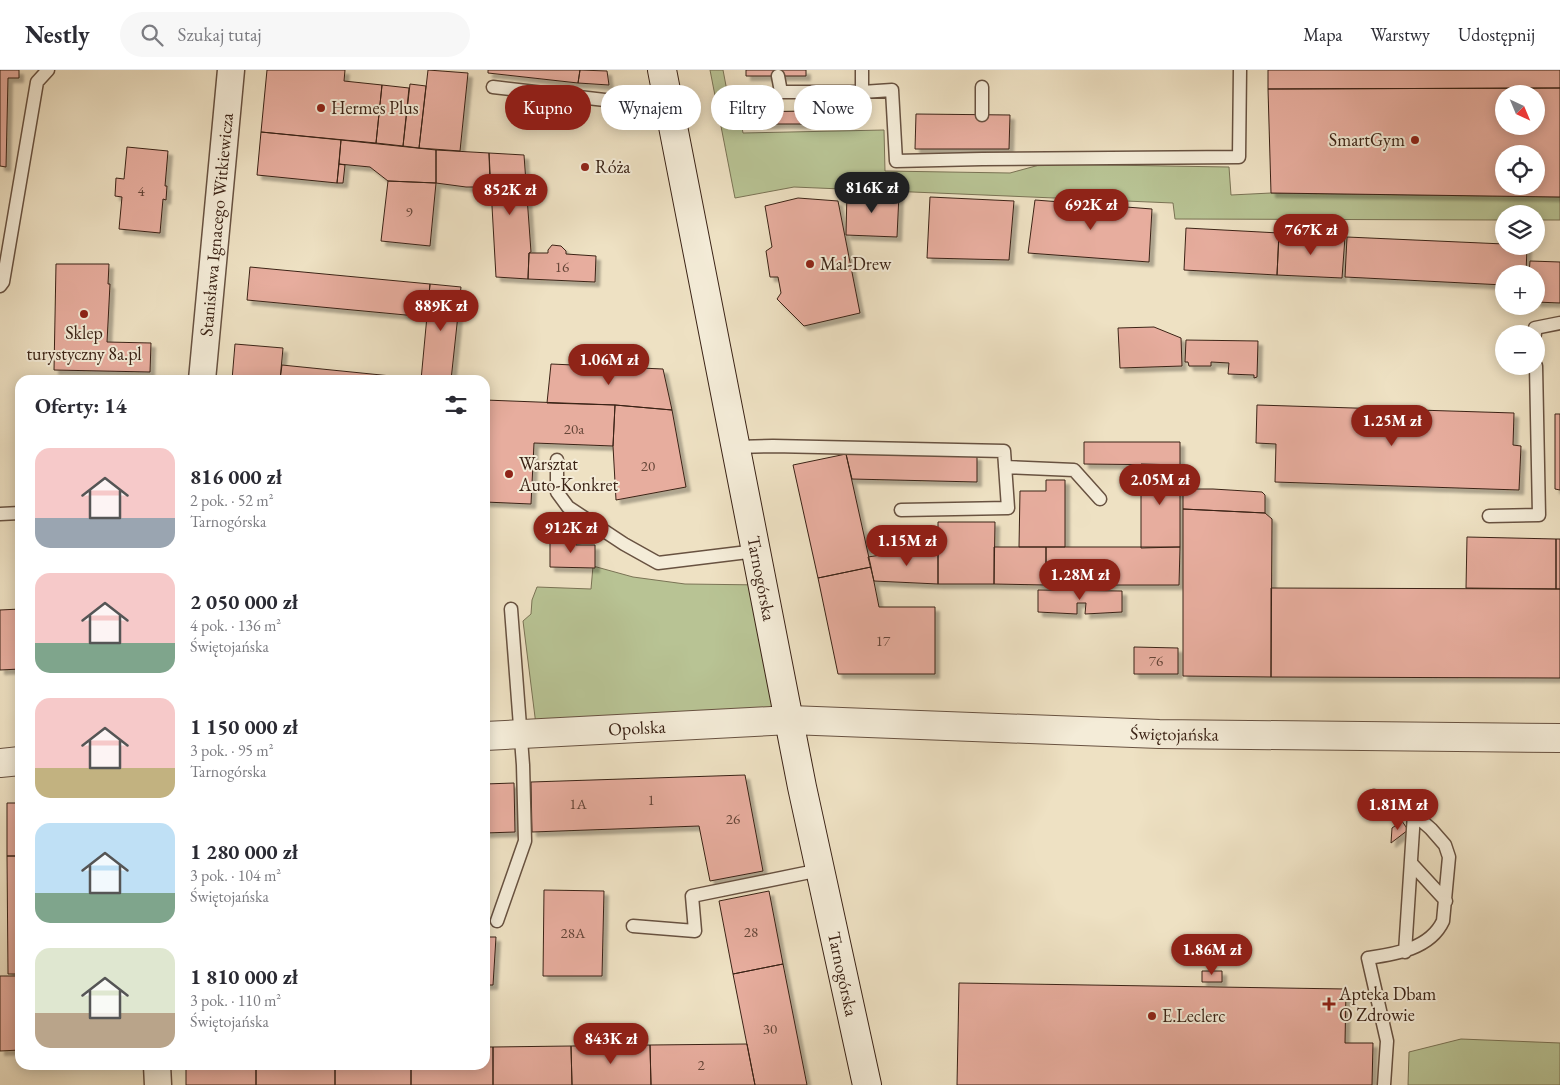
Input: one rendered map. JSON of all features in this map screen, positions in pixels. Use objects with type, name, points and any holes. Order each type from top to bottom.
[{"type":"street","name":"Stanisława Ignacego Witkiewicza","points":[[202,375],[231,70]]},
{"type":"street","name":"Tarnogórska","points":[[662,70],[665,85]]},
{"type":"street","name":"Tarnogórska","points":[[674,130],[802,787],[867,1085]]},
{"type":"street","name":"Opolska","points":[[490,736],[790,720]]},
{"type":"street","name":"Świętojańska","points":[[790,720],[1159,734],[1560,738]]},
{"type":"street","points":[[0,762],[15,761]]},
{"type":"street","points":[[157,1070],[158,1085]]},
{"type":"lane","points":[[0,286],[3,282],[37,82],[48,70]]},
{"type":"lane","points":[[862,70],[862,85]]},
{"type":"lane","points":[[872,91],[892,90],[896,162],[982,154],[1239,157],[1240,70]]},
{"type":"lane","points":[[778,76],[781,92],[794,92]]},
{"type":"lane","points":[[492,87],[601,100]]},
{"type":"lane","points":[[982,88],[982,115]]},
{"type":"lane","points":[[1545,326],[1560,323]]},
{"type":"lane","points":[[1489,516],[1538,515],[1536,375]]},
{"type":"lane","points":[[736,447],[1004,450],[1008,508],[901,510]]},
{"type":"lane","points":[[558,460],[557,492],[568,506],[624,544],[658,563],[756,550]]},
{"type":"lane","points":[[1005,467],[1074,470],[1100,499]]},
{"type":"lane","points":[[0,514],[15,513]]},
{"type":"lane","points":[[497,921],[525,841],[521,734],[511,609]]},
{"type":"lane","points":[[1374,796],[1401,806],[1414,814],[1445,845],[1449,857],[1446,901],[1443,921],[1439,931],[1428,940],[1405,952],[1368,958],[1387,1041],[1384,1085]]},
{"type":"lane","points":[[1405,952],[1414,814]]},
{"type":"lane","points":[[1411,863],[1446,901]]},
{"type":"lane","points":[[633,926],[695,931],[692,896],[820,870]]},
{"type":"green space","points":[[710,70],[723,70],[726,85],[713,85]]},
{"type":"green space","points":[[722,130],[742,130],[743,133],[884,130],[885,171],[1010,173],[1043,164],[1229,167],[1231,195],[1271,193],[1560,197],[1560,220],[1545,220],[1545,205],[1495,205],[1495,220],[1175,219],[1173,203],[794,187],[735,198]]},
{"type":"green space","points":[[593,566],[633,577],[685,584],[764,585],[790,720],[537,733],[523,621],[531,614],[532,600],[537,587],[591,589]]},
{"type":"green space","points":[[1461,1039],[1560,1043],[1560,1085],[1408,1085],[1409,1052]]},
{"type":"building","points":[[0,70],[19,70],[19,78],[8,78],[6,167],[0,166]]},
{"type":"building","name":"Hermes Plus","points":[[267,70],[345,70],[344,81],[382,85],[376,143],[261,132]]},
{"type":"building","points":[[428,70],[468,73],[460,151],[419,148]]},
{"type":"building","points":[[488,70],[580,70],[578,83],[488,73]]},
{"type":"building","points":[[580,70],[607,71],[609,85],[578,83]]},
{"type":"building","points":[[746,70],[806,70],[806,76],[746,76]]},
{"type":"building","points":[[1268,70],[1560,70],[1560,88],[1545,88],[1545,85],[1495,85],[1495,88],[1268,89]]},
{"type":"building","points":[[410,84],[426,86],[419,148],[403,146]]},
{"type":"building","points":[[382,85],[409,88],[403,146],[376,143]]},
{"type":"building","name":"SmartGym","points":[[1495,88],[1495,135],[1545,135],[1545,88],[1560,88],[1560,197],[1271,193],[1268,89]]},
{"type":"building","points":[[784,111],[794,111],[794,124],[784,124]]},
{"type":"building","points":[[916,114],[1010,115],[1009,149],[915,149]]},
{"type":"building","points":[[261,132],[341,140],[337,183],[257,175]]},
{"type":"building","points":[[341,140],[436,150],[436,183],[388,181],[370,167],[339,164]]},
{"type":"building","points":[[127,147],[168,151],[165,186],[167,186],[166,200],[163,199],[160,233],[119,229],[122,197],[115,196],[116,178],[124,179]]},
{"type":"building","points":[[436,150],[489,153],[490,187],[466,187],[436,183]]},
{"type":"building","points":[[489,153],[524,155],[531,252],[529,253],[528,279],[496,277]]},
{"type":"building","points":[[339,164],[345,165],[343,183],[337,183]]},
{"type":"building","points":[[388,181],[436,183],[430,246],[381,241]]},
{"type":"building","points":[[847,191],[899,194],[897,237],[846,235]]},
{"type":"building","points":[[930,197],[1014,201],[1009,260],[927,258]]},
{"type":"building","name":"Mal-Drew","points":[[798,198],[838,201],[860,313],[804,326],[777,299],[781,293],[778,277],[770,277],[766,251],[772,247],[765,206]]},
{"type":"building","points":[[1035,200],[1152,209],[1149,262],[1028,253]]},
{"type":"building","points":[[1186,228],[1279,233],[1277,275],[1184,270]]},
{"type":"building","points":[[1279,233],[1345,237],[1342,278],[1277,275]]},
{"type":"building","points":[[1347,237],[1495,244],[1495,255],[1527,255],[1526,265],[1495,265],[1495,285],[1345,277]]},
{"type":"building","points":[[552,245],[561,246],[566,251],[566,254],[596,256],[595,282],[528,279],[529,253],[548,253]]},
{"type":"building","points":[[1530,261],[1560,262],[1560,303],[1545,302],[1545,265],[1530,265]]},
{"type":"building","points":[[56,264],[109,264],[108,284],[110,284],[107,342],[151,343],[150,372],[54,370]]},
{"type":"building","points":[[250,267],[430,284],[427,317],[247,300]]},
{"type":"building","points":[[430,284],[461,287],[452,375],[421,375]]},
{"type":"building","points":[[1154,327],[1181,338],[1182,366],[1120,368],[1118,328]]},
{"type":"building","points":[[1186,340],[1258,341],[1257,377],[1254,378],[1254,375],[1228,374],[1229,363],[1211,362],[1211,366],[1189,366],[1188,362],[1185,362]]},
{"type":"building","points":[[235,344],[283,348],[280,375],[232,375]]},
{"type":"building","points":[[551,364],[663,369],[672,410],[615,405],[547,403]]},
{"type":"building","points":[[282,365],[381,375],[281,375]]},
{"type":"building","name":"Warsztat Auto-Konkret","points":[[490,400],[615,405],[613,446],[534,443],[531,504],[490,502]]},
{"type":"building","points":[[615,405],[672,410],[686,487],[616,500],[613,446]]},
{"type":"building","points":[[1257,405],[1514,413],[1513,445],[1521,446],[1519,490],[1275,482],[1276,444],[1256,443]]},
{"type":"building","points":[[1555,414],[1560,414],[1560,490],[1555,489]]},
{"type":"building","points":[[1084,442],[1180,442],[1180,465],[1084,464]]},
{"type":"building","points":[[846,454],[977,456],[977,482],[852,479]]},
{"type":"building","points":[[846,454],[871,567],[818,578],[793,465]]},
{"type":"building","points":[[1141,464],[1180,465],[1180,547],[1141,548]]},
{"type":"building","points":[[1046,480],[1065,480],[1065,547],[1019,547],[1020,491],[1046,491]]},
{"type":"building","points":[[1183,489],[1262,492],[1265,495],[1265,513],[1183,509]]},
{"type":"building","points":[[1183,509],[1265,513],[1272,519],[1271,677],[1183,676]]},
{"type":"building","points":[[938,522],[995,522],[994,584],[938,584]]},
{"type":"building","points":[[1467,537],[1556,539],[1556,589],[1466,588]]},
{"type":"building","points":[[550,538],[575,539],[576,545],[595,545],[595,568],[550,567]]},
{"type":"building","points":[[1556,539],[1560,539],[1560,589],[1556,589]]},
{"type":"building","points":[[938,546],[938,584],[874,581],[868,557]]},
{"type":"building","points":[[994,547],[1046,547],[1046,585],[994,584]]},
{"type":"building","points":[[1046,547],[1180,547],[1179,585],[1046,585]]},
{"type":"building","points":[[871,567],[879,607],[935,607],[935,674],[838,674],[818,578]]},
{"type":"building","points":[[1271,588],[1560,589],[1560,678],[1271,677]]},
{"type":"building","points":[[1038,590],[1122,591],[1122,612],[1085,614],[1086,603],[1077,603],[1077,614],[1038,612]]},
{"type":"building","points":[[15,609],[15,669],[0,670],[0,610]]},
{"type":"building","points":[[1134,647],[1178,648],[1178,674],[1134,674]]},
{"type":"building","points":[[745,775],[763,871],[710,881],[699,826],[532,832],[531,782]]},
{"type":"building","points":[[514,783],[515,832],[490,833],[490,784]]},
{"type":"building","points":[[7,803],[15,803],[15,856],[7,856]]},
{"type":"building","points":[[1402,821],[1408,830],[1391,843],[1392,828]]},
{"type":"building","points":[[7,856],[15,856],[15,974],[8,974]]},
{"type":"building","points":[[544,890],[604,891],[602,976],[543,976]]},
{"type":"building","points":[[769,891],[783,964],[733,974],[719,901]]},
{"type":"building","points":[[490,937],[496,937],[493,985],[490,985]]},
{"type":"building","points":[[783,964],[807,1085],[755,1085],[733,974]]},
{"type":"building","points":[[1202,971],[1222,971],[1222,982],[1202,982]]},
{"type":"building","points":[[0,976],[15,976],[15,1050],[0,1051]]},
{"type":"building","name":"E.Leclerc","points":[[959,983],[1346,989],[1345,1043],[1373,1043],[1372,1085],[957,1085]]},
{"type":"building","points":[[747,1044],[755,1085],[651,1085],[650,1045]]},
{"type":"building","points":[[650,1045],[651,1085],[572,1085],[571,1046]]},
{"type":"building","points":[[571,1046],[572,1085],[493,1085],[493,1047]]},
{"type":"building","points":[[490,1047],[493,1047],[493,1085],[411,1085],[411,1070],[490,1070]]},
{"type":"building","points":[[186,1070],[256,1070],[256,1085],[186,1085]]},
{"type":"building","points":[[256,1070],[335,1070],[335,1085],[256,1085]]},
{"type":"building","points":[[335,1070],[411,1070],[411,1085],[335,1085]]},
{"type":"place","name":"Hermes Plus","points":[[321,108]]},
{"type":"place","name":"SmartGym","points":[[1415,140]]},
{"type":"place","name":"Róża","points":[[585,167]]},
{"type":"place","name":"Mal-Drew","points":[[810,264]]},
{"type":"place","name":"Sklep turystyczny 8a.pl","points":[[84,314]]},
{"type":"place","name":"Warsztat Auto-Konkret","points":[[509,474]]},
{"type":"place","name":"Apteka Dbam O Zdrowie","points":[[1329,1004]]},
{"type":"place","name":"E.Leclerc","points":[[1152,1016]]}]
